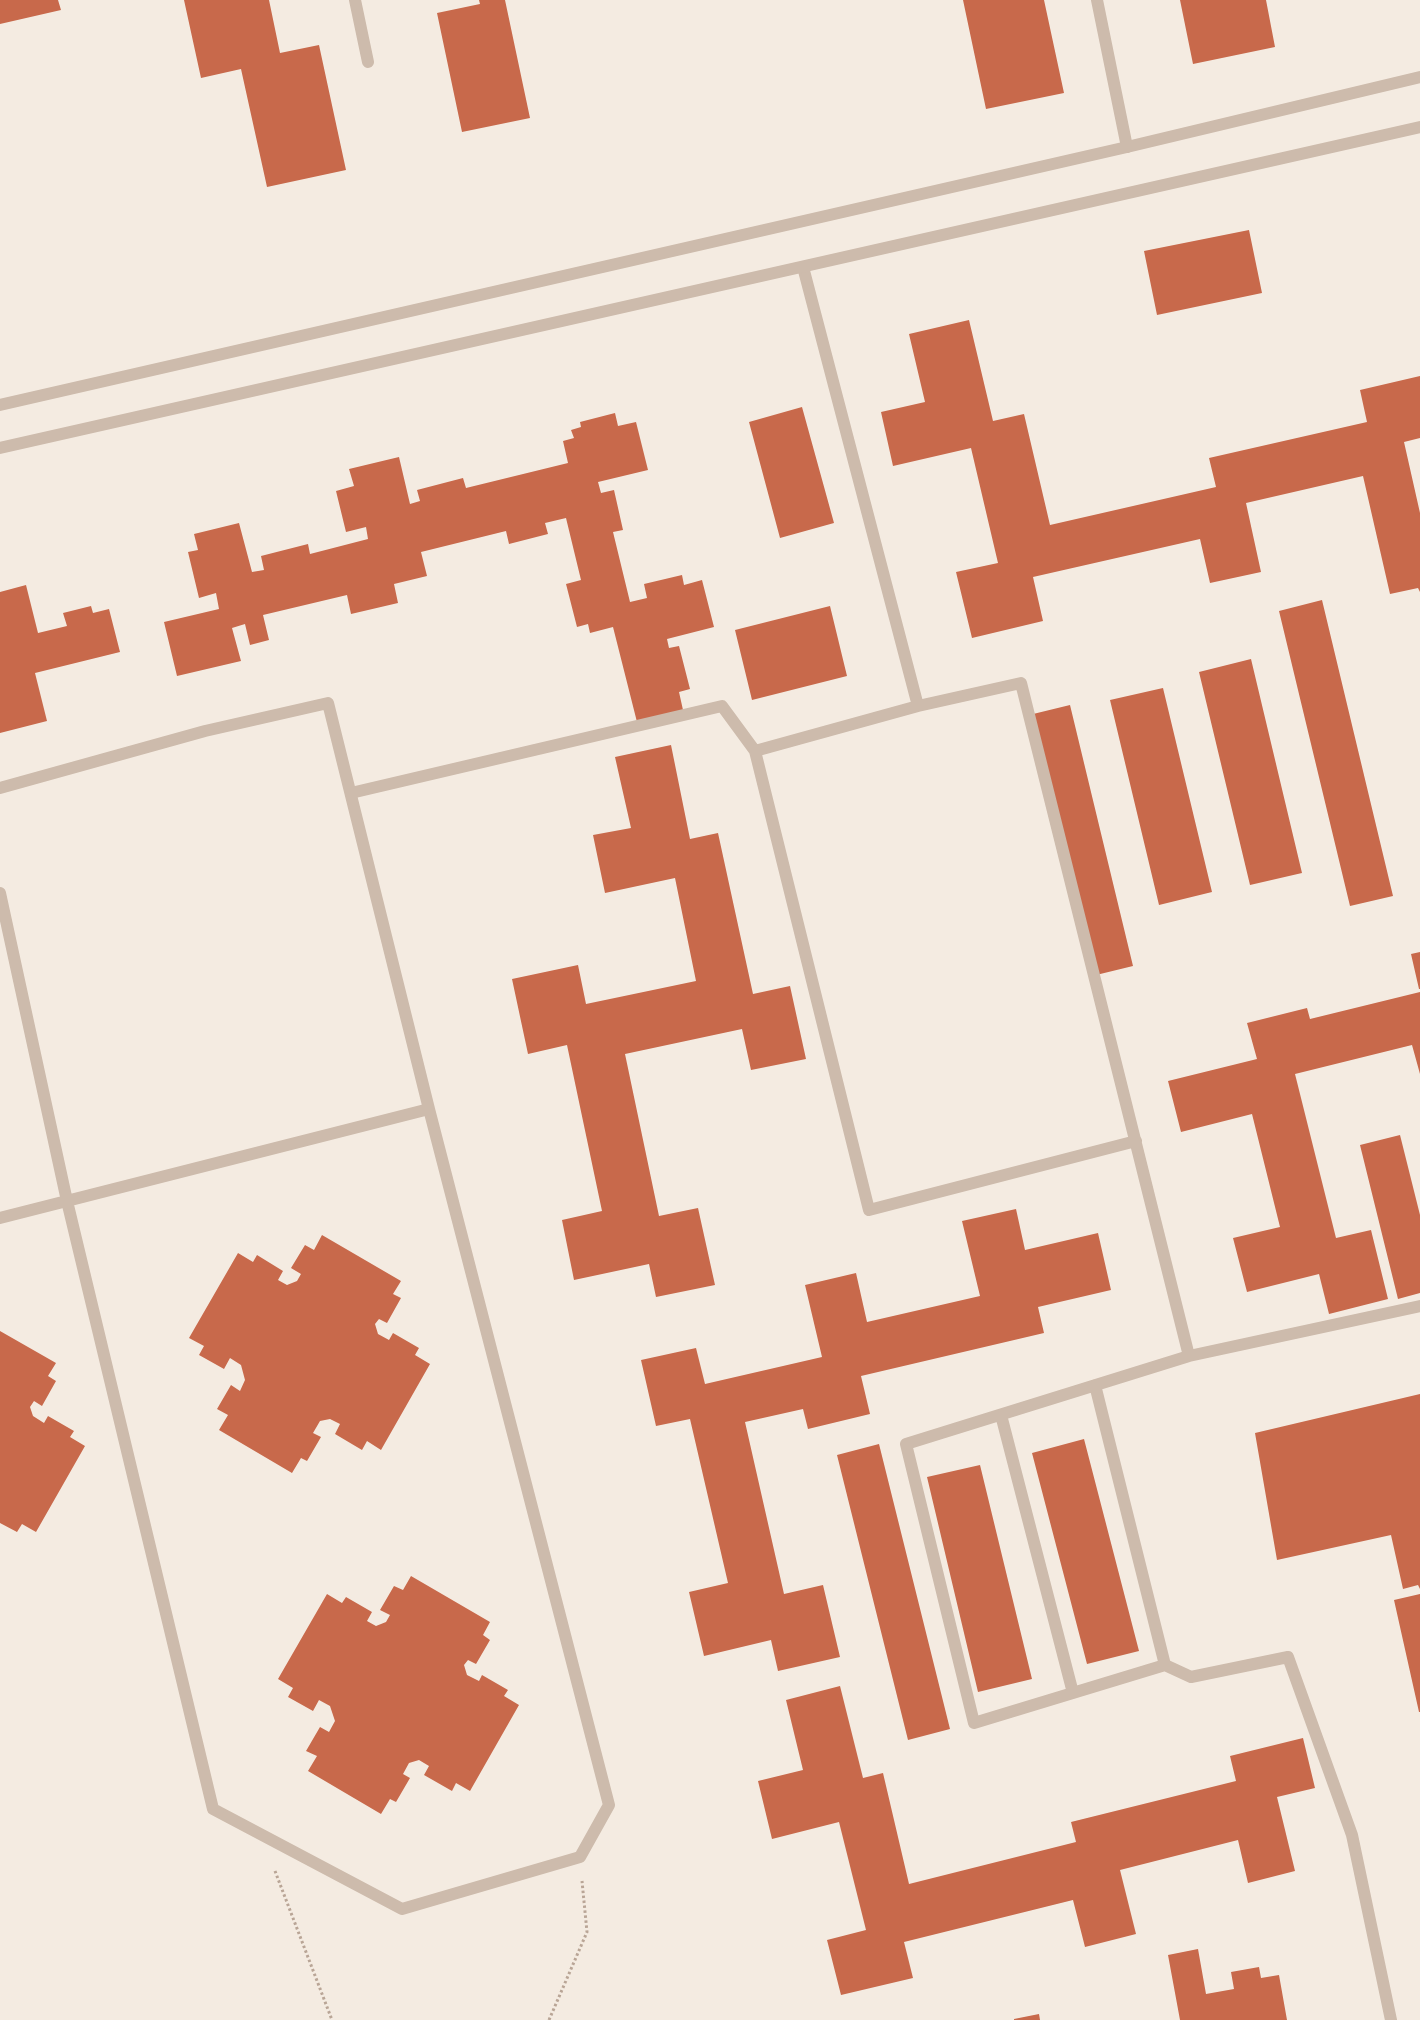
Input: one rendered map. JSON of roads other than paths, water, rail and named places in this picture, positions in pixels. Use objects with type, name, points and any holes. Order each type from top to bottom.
[{"type":"street","points":[[355,0],[368,62]]},
{"type":"street","points":[[1097,0],[1127,147]]},
{"type":"street","points":[[0,405],[1127,147],[1420,77]]},
{"type":"street","points":[[0,448],[1420,127]]},
{"type":"street","points":[[803,267],[918,706]]},
{"type":"street","points":[[755,751],[918,706],[1021,683],[1189,1356]]},
{"type":"street","points":[[0,788],[205,731],[328,703],[429,1109],[609,1805],[580,1857],[402,1909],[213,1809],[67,1201],[0,892]]},
{"type":"street","points":[[351,793],[722,706],[755,751],[869,1210],[1136,1141]]},
{"type":"street","points":[[0,1218],[429,1109]]},
{"type":"street","points":[[1391,2020],[1352,1835],[1288,1658],[1190,1677],[1165,1664],[974,1723],[906,1444],[1189,1356],[1420,1306]]},
{"type":"street","points":[[1095,1385],[1165,1664]]},
{"type":"street","points":[[1000,1415],[1073,1693]]}]
